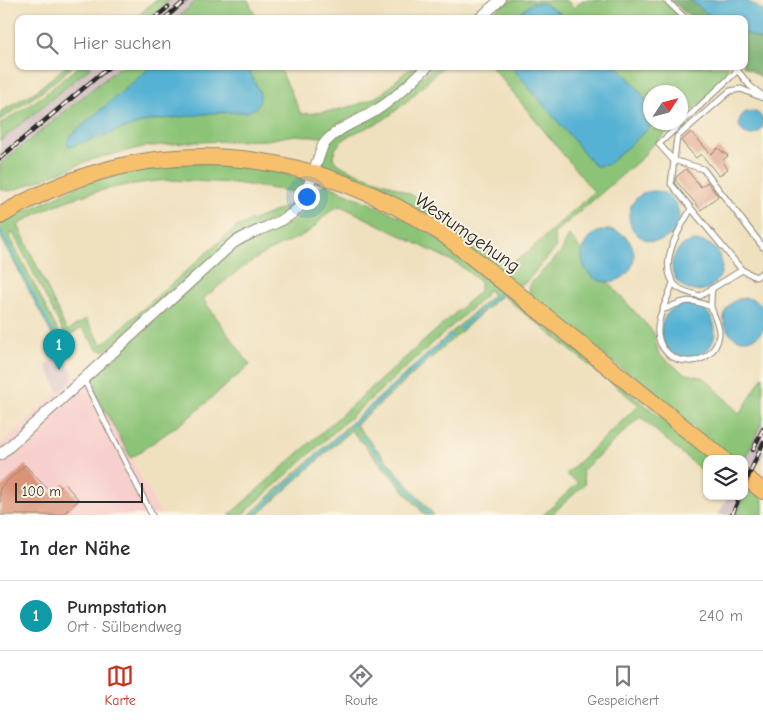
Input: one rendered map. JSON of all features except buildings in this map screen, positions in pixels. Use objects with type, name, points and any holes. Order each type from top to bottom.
[{"type":"main road","name":"Westumgehung","points":[[0,216],[35,196],[100,171],[175,157],[202,156],[252,160],[314,172],[379,197],[446,236],[718,455]]},
{"type":"main road","points":[[748,479],[763,491]]},
{"type":"street","points":[[483,15],[500,0]]},
{"type":"street","points":[[0,454],[84,380],[232,244],[248,233],[277,223],[296,211],[302,204],[323,145],[329,137],[350,123],[379,109],[423,70]]},
{"type":"lane","points":[[666,0],[682,15]]},
{"type":"lane","points":[[735,70],[659,144],[673,160],[703,169],[763,247]]},
{"type":"lane","points":[[737,70],[750,86],[763,97]]},
{"type":"lane","points":[[763,97],[736,88],[722,96],[677,137],[671,184],[742,270],[756,277],[763,272]]},
{"type":"lane","points":[[691,209],[680,228],[668,262],[673,282],[660,319],[658,334],[662,346],[670,356],[683,362],[696,361],[706,357],[714,349],[719,335],[717,320],[711,307],[712,290]]},
{"type":"lane","points":[[673,282],[684,291],[700,296],[742,270]]},
{"type":"lane","points":[[664,309],[683,301],[695,300],[711,307]]},
{"type":"lane","points":[[84,380],[152,515]]},
{"type":"shaded area","points":[[170,0],[197,0],[180,15],[153,15]]},
{"type":"shaded area","points":[[87,70],[116,70],[0,164],[0,141]]},
{"type":"shaded area","points":[[62,351],[73,373],[94,391],[161,515],[0,515],[0,445],[58,392],[46,365]]},
{"type":"shaded area","points":[[62,351],[73,373],[71,381],[59,392],[46,365]]},
{"type":"shaded area","points":[[763,419],[763,455],[755,468],[748,462],[747,455]]},
{"type":"shaded area","points":[[726,500],[743,500],[736,515],[719,515]]},
{"type":"green space","points":[[155,0],[170,0],[153,15],[139,15]]},
{"type":"green space","points":[[197,0],[248,0],[255,15],[180,15]]},
{"type":"green space","points":[[507,0],[566,0],[575,8],[582,0],[662,0],[679,15],[490,15]]},
{"type":"green space","points":[[671,0],[690,0],[709,15],[687,15]]},
{"type":"green space","points":[[748,34],[763,41],[763,78],[748,69]]},
{"type":"green space","points":[[61,70],[68,70],[43,91],[0,120],[0,112],[36,91]]},
{"type":"green space","points":[[74,70],[87,70],[0,141],[0,124],[43,96]]},
{"type":"green space","points":[[116,70],[281,70],[301,114],[339,109],[367,101],[382,93],[404,73],[410,70],[418,70],[380,103],[336,125],[323,137],[294,135],[267,140],[193,142],[143,147],[93,159],[9,191],[0,189],[0,164]]},
{"type":"green space","points":[[430,70],[440,70],[407,102],[383,120],[345,139],[335,150],[333,158],[344,167],[409,193],[423,201],[500,260],[508,264],[523,256],[594,192],[494,70],[727,70],[726,80],[688,114],[688,85],[643,85],[643,130],[670,130],[647,150],[643,157],[554,234],[556,248],[526,282],[519,285],[398,200],[329,170],[323,164],[326,148],[334,138],[403,95]]},
{"type":"green space","points":[[189,162],[276,171],[302,179],[304,184],[302,194],[291,210],[274,220],[237,236],[105,351],[97,349],[82,328],[66,337],[13,233],[9,235],[64,343],[61,352],[0,235],[0,223],[94,179]],"holes":[[[169,180],[235,183],[294,192],[291,202],[286,207],[236,227],[102,345],[86,319],[67,331],[18,225],[53,206],[110,188]]]},
{"type":"green space","points":[[325,184],[422,226],[708,455],[703,455],[703,472],[640,417],[582,471],[585,484],[551,515],[543,515],[578,483],[566,474],[639,405],[502,295],[356,425],[434,515],[425,515],[351,430],[258,515],[249,515],[493,295],[488,289],[484,297],[242,515],[229,515],[480,291],[480,282],[458,264],[341,206],[331,210],[308,232],[263,254],[245,266],[203,299],[250,365],[187,419],[131,458],[94,391],[93,377],[234,249],[250,239],[284,226],[297,218],[319,187]]},
{"type":"green space","points":[[569,235],[583,252],[583,261],[599,280],[608,282],[653,332],[659,354],[683,373],[705,378],[740,414],[763,376],[763,419],[747,455],[727,455],[535,299],[529,291],[530,284],[561,252]]},
{"type":"green space","points":[[748,486],[763,499],[763,515],[736,515],[742,500],[748,500]]},
{"type":"water","points":[[690,0],[746,0],[763,10],[763,41],[748,34],[748,15],[709,15]]},
{"type":"water","points":[[532,3],[543,3],[562,15],[518,15]]},
{"type":"water","points":[[147,70],[249,70],[260,93],[260,101],[256,108],[247,112],[213,113],[147,121],[70,147],[67,143],[70,136]]},
{"type":"water","points":[[514,70],[621,70],[643,97],[643,130],[647,130],[607,165],[595,166]]},
{"type":"water","points":[[751,111],[759,115],[763,123],[759,131],[751,135],[743,131],[739,123],[743,115]]},
{"type":"water","points":[[649,191],[659,191],[672,198],[679,211],[679,221],[672,234],[659,241],[649,241],[640,237],[633,230],[629,221],[629,211],[633,202],[640,195]]},
{"type":"water","points":[[608,230],[618,232],[626,238],[632,246],[634,256],[632,266],[626,274],[618,280],[608,282],[598,280],[590,274],[584,266],[582,256],[584,246],[590,238],[598,232]]},
{"type":"water","points":[[692,241],[702,241],[715,248],[722,261],[722,271],[715,284],[702,291],[692,291],[683,287],[676,280],[672,271],[672,261],[676,252],[683,245]]},
{"type":"water","points":[[745,298],[757,302],[764,311],[764,327],[760,334],[745,340],[730,334],[724,319],[730,304]]},
{"type":"water","points":[[688,304],[707,312],[715,331],[707,350],[688,358],[669,350],[661,331],[669,312]]},
{"type":"waterway","points":[[0,230],[60,346]]},
{"type":"waterway","points":[[460,329],[502,291],[504,293]]},
{"type":"waterway","points":[[350,427],[453,334]]},
{"type":"waterway","points":[[254,515],[345,432]]},
{"type":"waterway","points":[[362,436],[430,515]]},
{"type":"railway","points":[[169,15],[186,0]]},
{"type":"railway","points":[[159,15],[168,7]]},
{"type":"railway","points":[[0,158],[105,70]]},
{"type":"railway","points":[[753,450],[763,429]]},
{"type":"railway","points":[[748,477],[763,443]]},
{"type":"railway","points":[[732,515],[738,500]]},
{"type":"place","name":"Pumpstation","points":[[59,370]]}]
